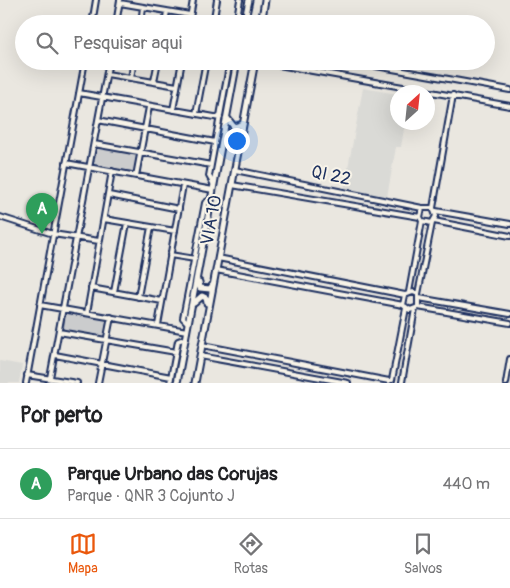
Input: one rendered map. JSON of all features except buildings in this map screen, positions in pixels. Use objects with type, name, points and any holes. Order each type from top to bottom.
[{"type":"main road","points":[[246,15],[249,0]]},
{"type":"main road","points":[[262,15],[265,0]]},
{"type":"main road","name":"VIA 10","points":[[177,383],[235,70]]},
{"type":"main road","name":"VIA 10","points":[[195,383],[253,70]]},
{"type":"main road","points":[[226,117],[232,126],[243,124]]},
{"type":"main road","points":[[223,138],[230,132],[235,133],[239,145]]},
{"type":"main road","points":[[199,269],[200,288],[208,290],[213,284]]},
{"type":"main road","points":[[192,306],[197,298],[202,296],[206,298],[208,306]]},
{"type":"street","points":[[93,15],[96,0]]},
{"type":"street","points":[[118,15],[120,2],[190,15],[193,0]]},
{"type":"street","points":[[214,15],[217,0]]},
{"type":"street","points":[[238,15],[240,0]]},
{"type":"street","points":[[142,15],[144,7]]},
{"type":"street","points":[[166,15],[167,11]]},
{"type":"street","points":[[26,383],[83,70]]},
{"type":"street","points":[[50,381],[108,70]]},
{"type":"street","points":[[131,78],[132,70]]},
{"type":"street","points":[[154,82],[156,70]]},
{"type":"street","points":[[173,110],[180,70]]},
{"type":"street","points":[[196,114],[204,70]]},
{"type":"street","points":[[66,163],[183,185],[214,188],[209,176],[228,70]]},
{"type":"street","points":[[306,70],[510,106]]},
{"type":"street","points":[[398,70],[510,90]]},
{"type":"street","points":[[107,74],[177,86]]},
{"type":"street","points":[[79,93],[220,118]]},
{"type":"street","points":[[202,345],[402,383],[433,222],[453,96]]},
{"type":"street","points":[[136,176],[149,106]]},
{"type":"street","points":[[98,120],[215,142]]},
{"type":"street","points":[[94,144],[211,165]]},
{"type":"street","name":"QI 22","points":[[235,170],[510,224]]},
{"type":"street","points":[[87,313],[112,172]]},
{"type":"street","points":[[158,325],[183,185]]},
{"type":"street","points":[[232,185],[510,236]]},
{"type":"street","points":[[109,195],[179,209]]},
{"type":"street","points":[[188,324],[183,318],[205,203],[211,199]]},
{"type":"street","points":[[390,381],[422,208]]},
{"type":"street","points":[[0,217],[53,234],[99,241]]},
{"type":"street","points":[[104,219],[175,231]]},
{"type":"street","points":[[114,292],[127,223]]},
{"type":"street","points":[[138,297],[151,227]]},
{"type":"street","points":[[170,255],[195,259]]},
{"type":"street","points":[[218,258],[510,314]]},
{"type":"street","points":[[216,270],[405,306],[510,323]]},
{"type":"street","points":[[91,288],[162,302]]},
{"type":"street","points":[[40,305],[187,331]]},
{"type":"street","points":[[98,383],[111,317]]},
{"type":"street","points":[[59,332],[176,352]]},
{"type":"street","points":[[170,383],[179,340],[186,338]]},
{"type":"street","points":[[55,355],[171,377]]},
{"type":"street","points":[[200,356],[348,383]]},
{"type":"street","points":[[506,383],[510,359]]},
{"type":"street","points":[[27,375],[50,381],[75,383]]},
{"type":"shaded area","points":[[363,88],[390,93],[390,130],[404,130],[401,147],[396,147],[387,197],[344,189]]},
{"type":"shaded area","points":[[97,147],[137,153],[135,172],[95,166],[93,164]]},
{"type":"shaded area","points":[[66,311],[107,318],[105,337],[63,331]]},
{"type":"shaded area","points":[[0,361],[22,365],[19,383],[0,383]]},
{"type":"place","name":"Parque Urbano das Corujas","points":[[42,234]]}]
